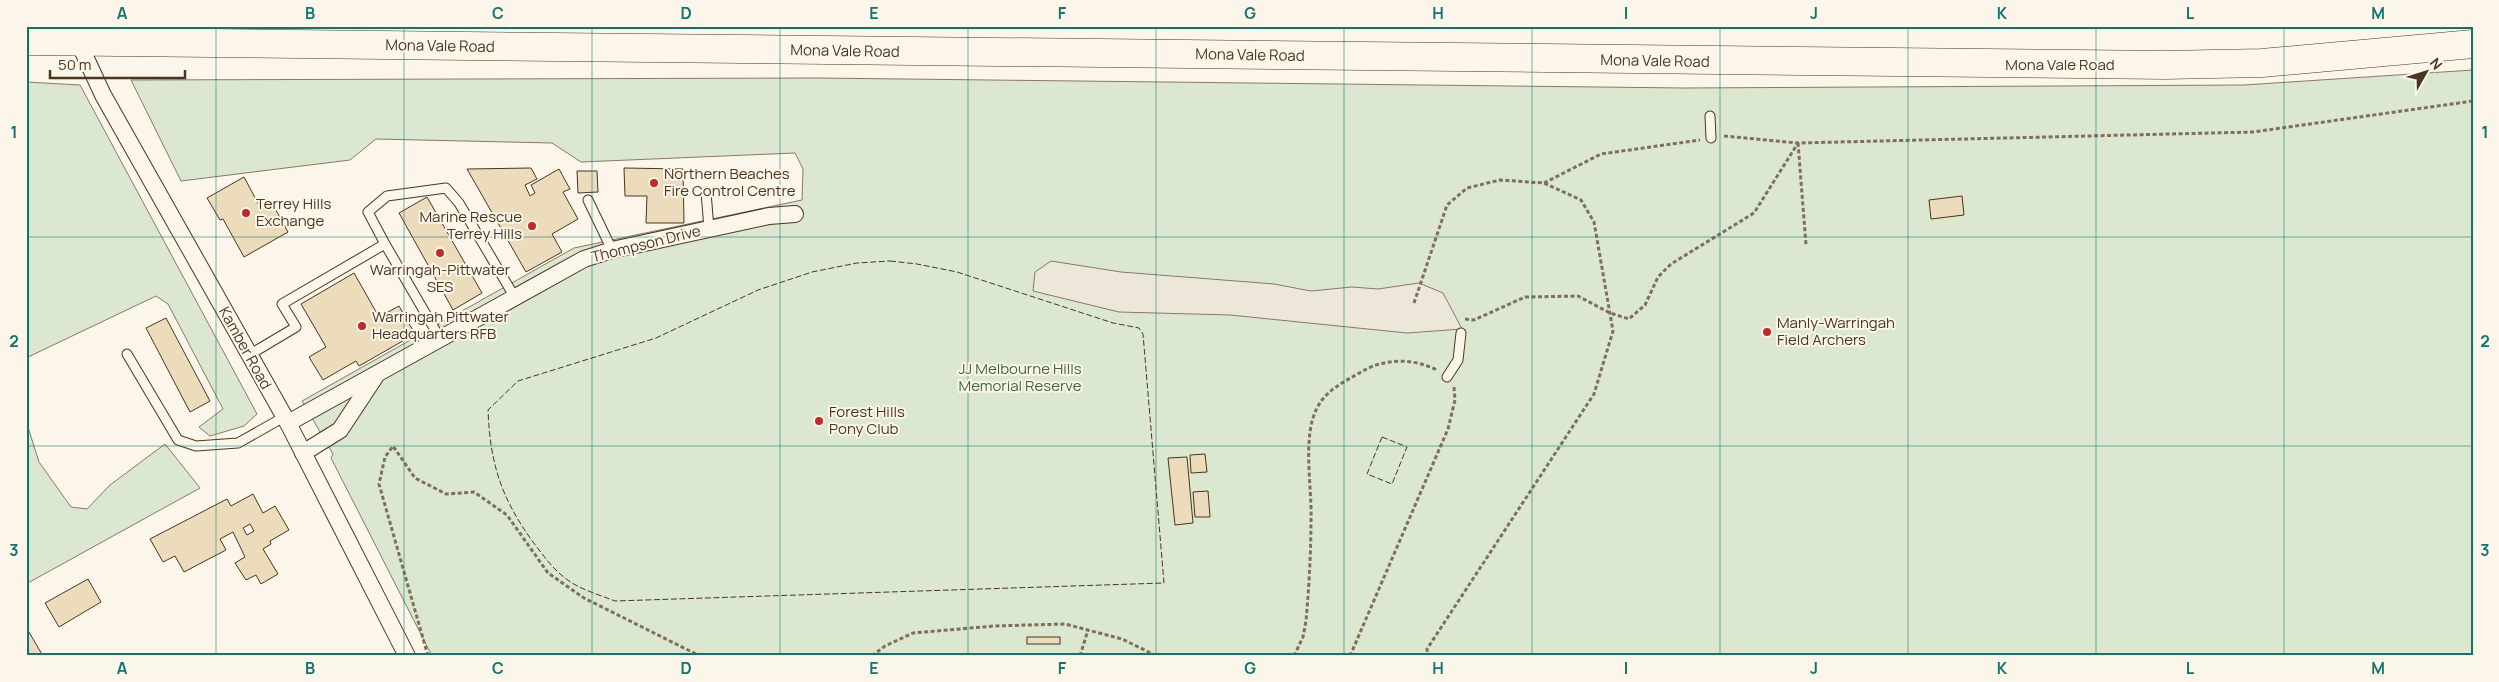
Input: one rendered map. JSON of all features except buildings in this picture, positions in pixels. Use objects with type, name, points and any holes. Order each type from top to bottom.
[{"type":"highway","name":"Mona Vale Road","points":[[26,41],[75,34],[2146,66],[2262,63],[2473,44]]},
{"type":"street","name":"Kamber Road","points":[[75,34],[103,95],[286,420],[407,656]]},
{"type":"street","name":"Thompson Drive","points":[[286,420],[442,340],[514,296],[584,259],[612,250],[769,216],[795,214]]},
{"type":"street","name":"Thompson Drive","points":[[303,453],[340,430],[376,375]]},
{"type":"lane","points":[[1710,116],[1711,138]]},
{"type":"lane","points":[[442,340],[368,212],[387,196],[446,188],[459,203],[514,296]]},
{"type":"lane","points":[[706,192],[709,229]]},
{"type":"lane","points":[[588,200],[612,250]]},
{"type":"lane","points":[[249,355],[296,327],[282,304],[385,244]]},
{"type":"lane","points":[[1447,377],[1458,360],[1461,333]]},
{"type":"lane","points":[[127,354],[178,440],[196,446],[238,443],[286,420]]},
{"type":"path","points":[[1544,184],[1601,154],[1731,136],[1798,143],[2253,132],[2473,101]]},
{"type":"path","points":[[1798,143],[1806,245]]},
{"type":"path","points":[[1457,319],[1474,320],[1525,297],[1578,296],[1610,313],[1629,319],[1645,305],[1658,277],[1671,264],[1754,213],[1798,143]]},
{"type":"path","points":[[1414,304],[1447,205],[1467,188],[1500,180],[1544,184],[1582,200],[1594,222],[1613,331],[1594,394],[1427,649],[1428,656]]},
{"type":"path","points":[[1294,656],[1303,636],[1306,621],[1311,518],[1310,432],[1317,408],[1336,387],[1370,367],[1386,362],[1412,362],[1429,366],[1447,377],[1453,384],[1456,400],[1448,429],[1350,656]]},
{"type":"path","points":[[428,656],[378,484],[385,457],[393,446],[415,478],[446,494],[474,492],[507,515],[548,573],[584,598],[700,656]]},
{"type":"path","points":[[872,656],[885,646],[913,633],[994,626],[1065,624],[1122,639],[1156,656]]},
{"type":"path","points":[[1080,656],[1088,630]]},
{"type":"green space","name":"JJ Melbourne Hills Memorial Reserve","points":[[2473,70],[2473,656],[432,656],[331,458],[333,454],[302,401],[574,248],[802,200],[803,169],[795,153],[581,162],[552,143],[376,139],[350,160],[181,181],[131,80],[817,78],[1684,88],[2244,85]]},
{"type":"green space","points":[[26,82],[80,85],[257,414],[244,426],[210,436],[199,427],[223,409],[168,304],[156,296],[26,358]]},
{"type":"green space","points":[[26,421],[39,462],[71,507],[87,509],[110,485],[165,444],[200,488],[26,584]]},
{"type":"shaded area","points":[[1051,261],[1121,272],[1274,284],[1311,291],[1352,287],[1378,289],[1419,283],[1443,293],[1462,329],[1407,333],[1230,315],[1119,312],[1033,291],[1035,272]]},
{"type":"fence","points":[[890,261],[957,272],[1113,323],[1139,328],[1143,334],[1164,583],[615,601],[585,590],[563,577],[553,568],[522,526],[505,495],[491,447],[488,410],[518,381],[656,338],[758,290],[812,272],[857,263],[890,261]]},
{"type":"fence","points":[[1382,437],[1407,447],[1392,484],[1367,474],[1382,437]]},
{"type":"place","name":"Northern Beaches Fire Control Centre","points":[[654,183]]},
{"type":"place","name":"Terrey Hills Exchange","points":[[246,213]]},
{"type":"place","name":"Marine Rescue Terrey Hills","points":[[532,226]]},
{"type":"place","name":"Warringah-Pittwater SES","points":[[440,253]]},
{"type":"place","name":"Warringah Pittwater Headquarters RFB","points":[[362,326]]},
{"type":"place","name":"Manly-Warringah Field Archers","points":[[1767,332]]},
{"type":"place","name":"Forest Hills Pony Club","points":[[819,421]]}]
